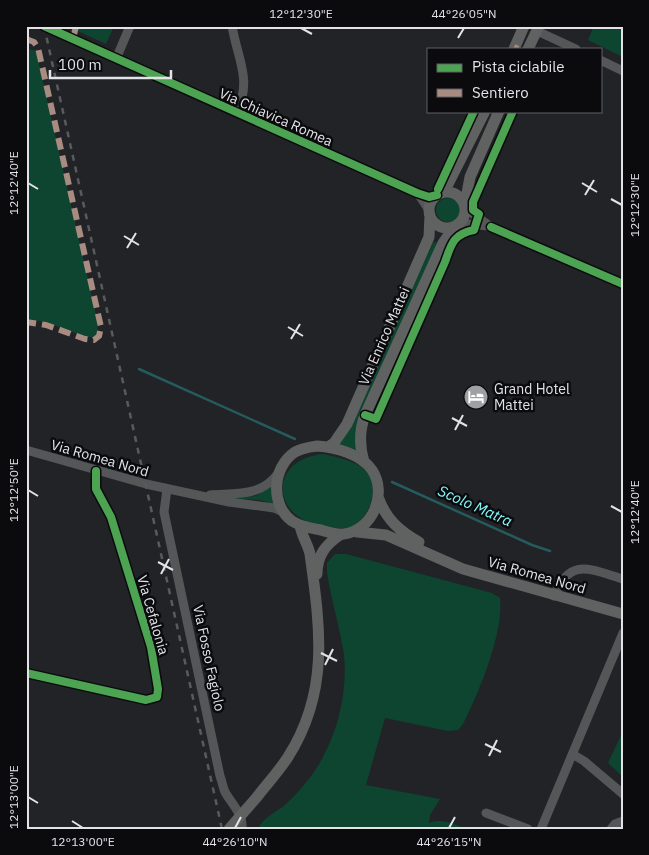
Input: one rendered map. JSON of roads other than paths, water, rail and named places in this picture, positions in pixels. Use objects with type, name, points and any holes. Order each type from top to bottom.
[{"type":"main road","points":[[515,48],[524,26]]},
{"type":"main road","points":[[528,48],[538,29]]},
{"type":"main road","points":[[484,112],[441,194],[430,204],[430,212],[440,226],[457,225],[465,214],[470,177],[499,112]]},
{"type":"main road","points":[[441,194],[454,193],[465,206]]},
{"type":"main road","name":"Via Enrico Mattei","points":[[328,447],[347,424],[429,237],[430,212]]},
{"type":"main road","name":"Via Enrico Mattei","points":[[364,462],[360,447],[360,428],[365,415],[443,243],[457,225]]},
{"type":"main road","points":[[229,829],[288,757],[301,734],[315,692],[319,668],[320,642],[316,595],[318,560],[332,540],[340,535],[357,532],[374,513],[378,497],[376,479],[364,462],[328,447],[307,447],[296,451],[287,459],[279,472],[276,490],[280,506],[285,513],[300,525],[340,535]]},
{"type":"main road","name":"Via Romea Nord","points":[[378,497],[384,511],[394,525],[445,560]]},
{"type":"main road","points":[[300,525],[310,552],[313,588],[316,595]]},
{"type":"main road","name":"Via Romea Nord","points":[[357,532],[386,535],[463,569],[623,614]]},
{"type":"street","name":"Via Chiavica Romea","points":[[44,26],[417,193],[429,197],[441,194]]},
{"type":"street","points":[[116,59],[130,26]]},
{"type":"street","points":[[232,26],[245,82],[244,96],[237,113]]},
{"type":"street","points":[[538,29],[574,48]]},
{"type":"street","points":[[602,61],[623,70]]},
{"type":"street","name":"Via Chiavica Romea","points":[[417,193],[430,212]]},
{"type":"street","points":[[465,206],[472,215],[491,227],[623,284]]},
{"type":"street","points":[[457,225],[491,227]]},
{"type":"street","name":"Via Romea Nord","points":[[26,450],[167,489],[274,508],[285,513]]},
{"type":"street","name":"Via Cefalonia","points":[[26,673],[146,700],[155,699],[158,694],[151,647],[111,517],[96,489],[96,470]]},
{"type":"street","name":"Via Romea Nord","points":[[199,496],[257,491],[273,480],[279,472]]},
{"type":"street","name":"Via Fosso Fagiolo","points":[[167,489],[164,512],[218,767],[225,792],[235,805],[243,825],[242,829]]},
{"type":"street","points":[[554,596],[560,580],[570,571],[582,568],[623,579]]},
{"type":"street","points":[[541,829],[574,755],[623,633]]},
{"type":"street","points":[[574,755],[584,761],[623,794]]},
{"type":"street","points":[[486,813],[528,829]]},
{"type":"street","points":[[611,829],[615,824],[623,821]]},
{"type":"waterway","name":"Scolo Matra","points":[[139,369],[295,439]]},
{"type":"waterway","name":"Scolo Matra","points":[[392,482],[532,545],[550,551]]},
{"type":"railway","points":[[44,26],[222,829]]},
{"type":"place","name":"Grand Hotel Mattei","points":[[476,397]]}]
